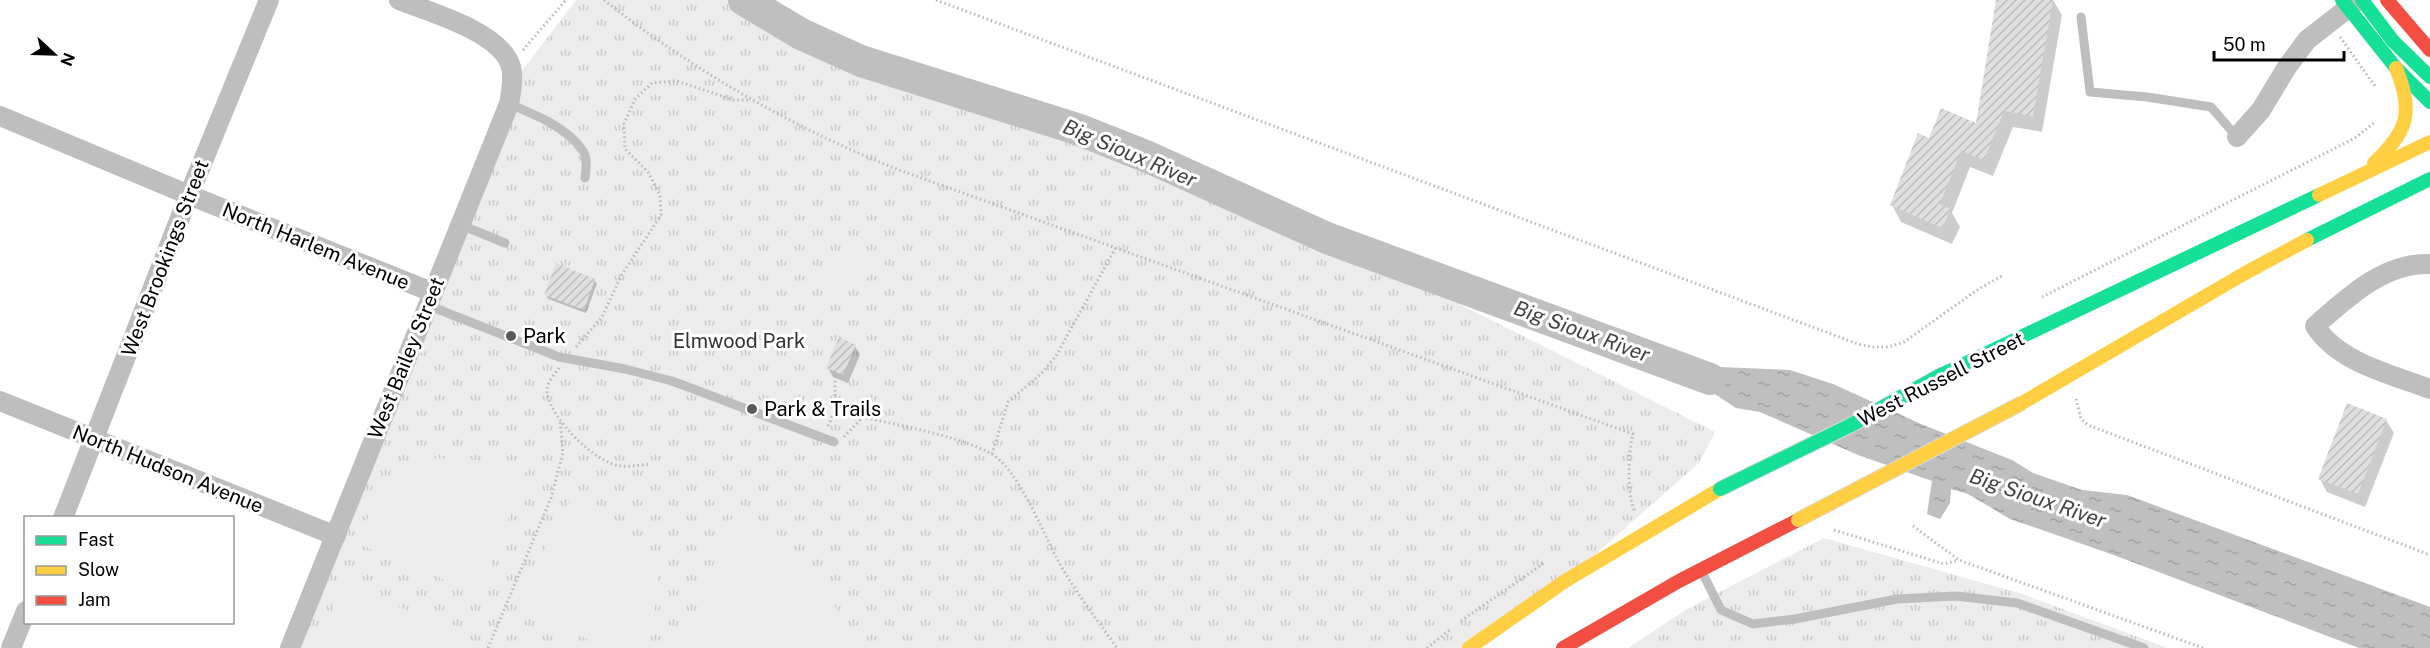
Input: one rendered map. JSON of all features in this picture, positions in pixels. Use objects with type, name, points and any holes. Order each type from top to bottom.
[{"type":"main road","points":[[2387,0],[2400,18],[2430,50]]},
{"type":"main road","points":[[2352,2],[2396,68],[2430,102]]},
{"type":"main road","points":[[2352,2],[2381,29],[2398,49],[2430,77]]},
{"type":"main road","points":[[2344,182],[2373,164],[2399,137],[2406,118],[2408,99],[2396,68]]},
{"type":"main road","name":"West Russell Street","points":[[1469,648],[1565,581],[1720,489],[1849,426],[1943,374],[2430,142]]},
{"type":"main road","points":[[1563,648],[1622,611],[1700,569],[2066,379],[2247,272],[2344,220],[2430,179]]},
{"type":"street","name":"West Brookings Street","points":[[64,516],[189,195],[269,0]]},
{"type":"street","points":[[399,0],[469,28],[490,40],[503,51],[511,66]]},
{"type":"street","points":[[2237,136],[2261,110],[2287,67],[2307,40],[2352,2]]},
{"type":"street","name":"West Bailey Street","points":[[290,648],[509,104],[512,84],[511,66]]},
{"type":"street","name":"North Harlem Avenue","points":[[0,116],[430,298]]},
{"type":"street","points":[[2430,264],[2406,266],[2379,277],[2355,292],[2315,326],[2323,339],[2348,356],[2430,389]]},
{"type":"street","name":"North Hudson Avenue","points":[[0,401],[336,536]]},
{"type":"street","points":[[11,648],[24,616]]},
{"type":"lane","points":[[2081,17],[2090,92],[2146,97],[2211,108],[2237,136]]},
{"type":"lane","points":[[509,104],[545,118],[584,152],[587,166],[585,178]]},
{"type":"lane","points":[[460,225],[505,243]]},
{"type":"lane","points":[[430,298],[567,358],[672,381],[834,442]]},
{"type":"lane","points":[[1700,569],[1721,610],[1753,624],[1795,619],[1897,599],[1956,596],[2017,603],[2144,648]]},
{"type":"path","points":[[511,66],[566,0]]},
{"type":"path","points":[[604,0],[684,58],[753,100],[861,155],[1633,435],[1630,446],[1631,501],[1634,510]]},
{"type":"path","points":[[936,0],[1858,344],[1888,347],[1904,342],[1980,288],[2004,275]]},
{"type":"path","points":[[2341,38],[2377,90]]},
{"type":"path","points":[[650,464],[621,466],[601,459],[568,430],[560,418],[547,393],[549,381],[602,317],[621,276],[661,215],[660,195],[648,172],[625,149],[624,124],[634,99],[652,83],[677,81],[734,100],[753,100]]},
{"type":"path","points":[[2034,302],[2355,138],[2374,124],[2380,115]]},
{"type":"path","points":[[992,454],[1008,402],[1041,374],[1056,356],[1116,247]]},
{"type":"path","points":[[824,438],[835,410],[837,373]]},
{"type":"path","points":[[2066,379],[2076,396],[2081,419],[2088,425],[2430,555]]},
{"type":"path","points":[[834,442],[839,444],[848,430],[863,417],[944,437],[992,454],[1005,467],[1026,496],[1056,557],[1117,648]]},
{"type":"path","points":[[488,648],[551,498],[563,453],[560,418]]},
{"type":"path","points":[[1913,526],[1959,560],[2203,648]]},
{"type":"path","points":[[1834,530],[1944,564],[1959,560]]},
{"type":"green space","name":"Elmwood Park","points":[[576,0],[744,0],[800,33],[861,61],[1077,129],[1235,195],[1327,238],[1715,432],[1699,463],[1565,581],[1476,648],[289,648],[512,84]]},
{"type":"green space","points":[[863,253],[871,276],[826,291],[818,268]]},
{"type":"green space","points":[[425,459],[465,459],[513,464],[526,471],[483,586],[470,590],[358,544],[379,496],[404,466]]},
{"type":"green space","points":[[573,495],[616,524],[652,558],[657,578],[656,603],[643,648],[609,648],[523,612],[517,602]]},
{"type":"green space","points":[[731,519],[750,522],[777,534],[808,561],[832,591],[844,648],[681,648]]},
{"type":"green space","points":[[1824,538],[2019,593],[2168,648],[1628,648],[1687,609]]},
{"type":"green space","points":[[342,583],[457,631],[460,638],[456,648],[325,648],[330,616]]},
{"type":"water","points":[[1671,365],[1790,370],[1833,384],[1921,424],[2012,460],[2033,473],[2082,490],[2127,495],[2430,607],[2430,648],[2359,648],[2111,554],[2010,519],[1968,494],[1951,489],[1950,503],[1940,519],[1927,514],[1932,481],[1858,455],[1760,412],[1736,408]]},
{"type":"building","points":[[1996,0],[2053,0],[2033,116],[2004,111],[1984,160],[1961,151],[1940,204],[1951,209],[1942,228],[1890,205],[1918,133],[1929,138],[1941,108],[1976,123]]},
{"type":"building","points":[[556,263],[595,279],[584,310],[544,295]]},
{"type":"building","points":[[839,337],[856,345],[843,375],[826,368]]},
{"type":"building","points":[[2347,403],[2387,419],[2358,494],[2318,479]]},
{"type":"waterway","name":"Big Sioux River","points":[[744,0],[801,34],[861,61],[1077,129],[1148,157],[1327,238],[1710,379]]},
{"type":"traffic: fast","points":[[2342,0],[2396,68],[2430,102]]},
{"type":"traffic: fast","points":[[2362,0],[2393,41],[2430,77]]},
{"type":"traffic: fast","points":[[2307,240],[2430,179]]},
{"type":"traffic: fast","points":[[1943,374],[2319,195]]},
{"type":"traffic: fast","points":[[1720,489],[1849,426],[1943,374]]},
{"type":"traffic: slow","points":[[2374,163],[2394,141],[2405,120],[2405,97],[2396,68]]},
{"type":"traffic: slow","points":[[2319,195],[2430,142]]},
{"type":"traffic: slow","points":[[2022,403],[2247,272],[2307,240]]},
{"type":"traffic: slow","points":[[1798,520],[2022,403]]},
{"type":"traffic: slow","points":[[1469,648],[1565,581],[1720,489]]},
{"type":"traffic: jam","points":[[2387,0],[2430,50]]},
{"type":"traffic: jam","points":[[1563,648],[1679,581],[1798,520]]},
{"type":"place","name":"Park","points":[[511,336]]},
{"type":"place","name":"Park & Trails","points":[[752,409]]}]
